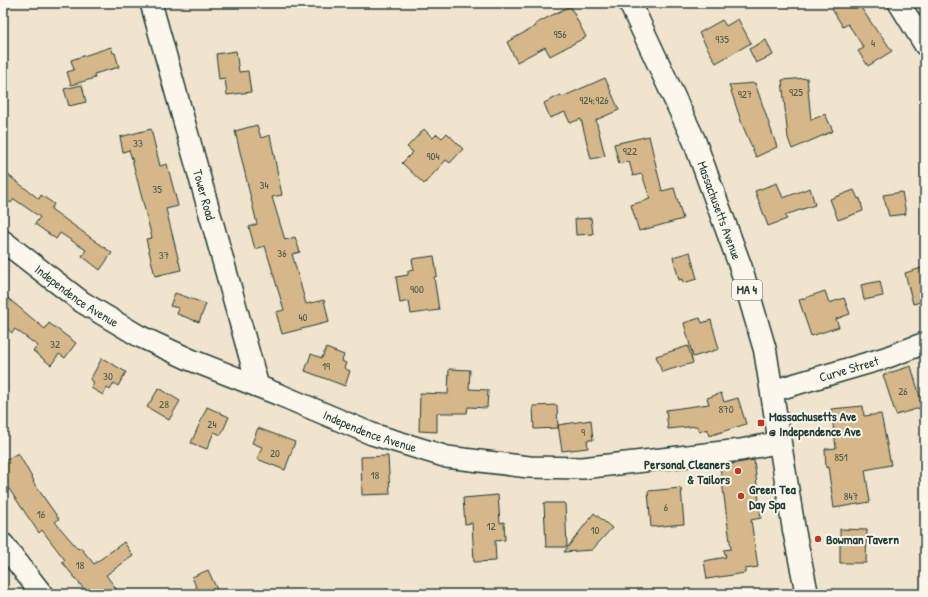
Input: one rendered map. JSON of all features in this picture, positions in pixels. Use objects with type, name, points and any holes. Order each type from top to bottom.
[{"type":"main road","name":"Massachusetts Avenue","points":[[630,3],[694,140],[741,268],[765,350],[794,530],[807,594]]},
{"type":"street","name":"Tower Road","points":[[151,3],[258,386]]},
{"type":"street","points":[[899,3],[925,45]]},
{"type":"street","name":"Independence Avenue","points":[[3,241],[82,302],[139,336],[191,360],[258,386],[372,434],[448,457],[529,467],[582,468],[741,450],[780,442]]},
{"type":"street","name":"Curve Street","points":[[772,391],[885,358],[925,343]]},
{"type":"street","points":[[3,544],[42,594]]},
{"type":"building","points":[[841,3],[858,3],[892,51],[868,66],[858,51],[864,48],[848,24],[843,27],[832,9]]},
{"type":"building","points":[[570,6],[586,37],[550,56],[545,47],[517,62],[507,42],[536,26],[535,24]]},
{"type":"building","points":[[738,19],[751,43],[716,63],[699,33],[722,20],[726,26]]},
{"type":"building","points":[[766,40],[773,55],[756,63],[749,49]]},
{"type":"building","points":[[111,47],[113,53],[115,53],[119,67],[94,74],[95,78],[71,85],[67,72],[74,70],[71,60]]},
{"type":"building","points":[[236,51],[239,72],[248,71],[251,92],[227,95],[225,78],[219,79],[216,54]]},
{"type":"building","points":[[605,78],[619,110],[596,120],[605,156],[591,159],[581,119],[570,123],[565,112],[550,118],[544,103],[561,95],[562,97]]},
{"type":"building","points":[[807,78],[811,120],[825,114],[833,131],[792,149],[788,138],[782,80]]},
{"type":"building","points":[[755,83],[777,147],[756,157],[742,124],[729,85]]},
{"type":"building","points":[[82,85],[86,102],[69,106],[64,89]]},
{"type":"building","points":[[257,125],[261,138],[270,135],[282,195],[272,197],[285,240],[295,237],[300,252],[292,254],[306,304],[324,300],[329,322],[282,334],[276,312],[284,310],[265,246],[255,249],[249,227],[257,224],[235,131]]},
{"type":"building","points":[[151,129],[160,166],[167,164],[178,206],[166,209],[181,270],[155,276],[146,239],[152,238],[132,159],[129,150],[123,152],[120,137]]},
{"type":"building","points":[[424,129],[433,138],[437,134],[442,138],[447,133],[463,149],[450,163],[446,160],[424,184],[402,163],[413,152],[407,147]]},
{"type":"building","points":[[649,136],[662,191],[674,188],[683,219],[639,231],[631,205],[650,199],[642,174],[633,176],[629,161],[619,164],[614,144]]},
{"type":"building","points":[[3,171],[39,199],[41,195],[54,204],[51,209],[112,253],[100,270],[82,256],[86,250],[60,233],[56,239],[35,224],[40,217],[14,199],[11,203],[3,197]]},
{"type":"building","points":[[777,183],[783,198],[810,188],[815,205],[785,215],[787,219],[768,226],[755,191]]},
{"type":"building","points":[[854,190],[858,199],[860,198],[863,211],[838,220],[830,199]]},
{"type":"building","points":[[902,192],[906,214],[889,216],[883,195]]},
{"type":"building","points":[[591,218],[593,234],[576,235],[575,219]]},
{"type":"building","points":[[690,252],[697,279],[683,283],[682,279],[679,280],[673,257]]},
{"type":"building","points":[[434,256],[437,276],[434,277],[439,310],[411,314],[409,301],[400,303],[396,277],[408,275],[408,271],[414,270],[412,259]]},
{"type":"building","points":[[925,267],[925,301],[913,304],[905,273]]},
{"type":"building","points":[[880,281],[883,296],[864,300],[861,285]]},
{"type":"building","points":[[825,291],[829,303],[844,298],[850,314],[836,319],[839,327],[811,336],[799,300]]},
{"type":"building","points":[[175,293],[206,304],[199,322],[177,314],[179,308],[170,306]]},
{"type":"building","points":[[3,294],[45,329],[49,323],[76,343],[65,358],[59,354],[51,365],[33,351],[38,346],[15,329],[12,333],[3,325]]},
{"type":"building","points":[[700,318],[702,323],[711,320],[719,349],[693,357],[684,323]]},
{"type":"building","points":[[688,346],[693,363],[662,372],[656,356]]},
{"type":"building","points":[[326,348],[344,355],[342,361],[346,363],[344,368],[350,371],[345,386],[305,371],[311,354],[322,358]]},
{"type":"building","points":[[102,358],[126,372],[118,386],[114,383],[110,390],[107,388],[103,395],[91,388],[94,382],[90,380]]},
{"type":"building","points":[[911,366],[923,407],[896,415],[883,375]]},
{"type":"building","points":[[449,369],[470,370],[469,389],[488,390],[487,408],[468,407],[467,413],[437,413],[437,432],[419,431],[420,393],[448,394]]},
{"type":"building","points":[[159,388],[180,401],[169,420],[147,407]]},
{"type":"building","points":[[721,393],[724,402],[738,398],[746,424],[709,436],[707,429],[699,432],[697,426],[668,429],[666,410],[709,404],[707,398]]},
{"type":"building","points":[[557,405],[558,428],[534,429],[533,406]]},
{"type":"building","points":[[863,406],[864,416],[881,414],[891,465],[865,470],[870,502],[834,508],[828,467],[826,468],[825,449],[836,448],[831,409]]},
{"type":"building","points":[[207,407],[229,417],[221,435],[214,432],[207,449],[191,443]]},
{"type":"building","points":[[591,420],[593,440],[587,440],[588,448],[562,451],[558,425]]},
{"type":"building","points":[[258,428],[295,442],[285,470],[257,459],[262,447],[252,443]]},
{"type":"building","points":[[18,453],[34,481],[33,482],[59,519],[55,522],[78,549],[80,547],[94,564],[124,542],[133,556],[106,575],[120,594],[88,594],[62,562],[65,560],[42,530],[39,533],[9,489],[3,493],[3,462]]},
{"type":"building","points":[[388,456],[390,494],[362,495],[361,457]]},
{"type":"building","points":[[754,460],[761,518],[751,520],[758,567],[745,569],[745,573],[707,579],[704,561],[726,557],[724,550],[731,549],[720,466]]},
{"type":"building","points":[[681,488],[684,524],[651,527],[648,491]]},
{"type":"building","points":[[498,495],[500,523],[504,522],[505,540],[495,541],[496,561],[474,562],[472,523],[465,524],[463,498]]},
{"type":"building","points":[[544,503],[565,503],[567,547],[546,547]]},
{"type":"building","points":[[594,513],[612,528],[592,550],[564,552]]},
{"type":"building","points":[[840,529],[867,530],[866,563],[840,563]]},
{"type":"building","points":[[208,570],[219,594],[199,594],[192,577]]},
{"type":"place","name":"Massachusetts Ave @ Independence Ave","points":[[761,423]]},
{"type":"place","name":"Personal Cleaners & Tailors","points":[[738,471]]},
{"type":"place","name":"Green Tea Day Spa","points":[[741,496]]},
{"type":"place","name":"Bowman Tavern","points":[[818,539]]}]
